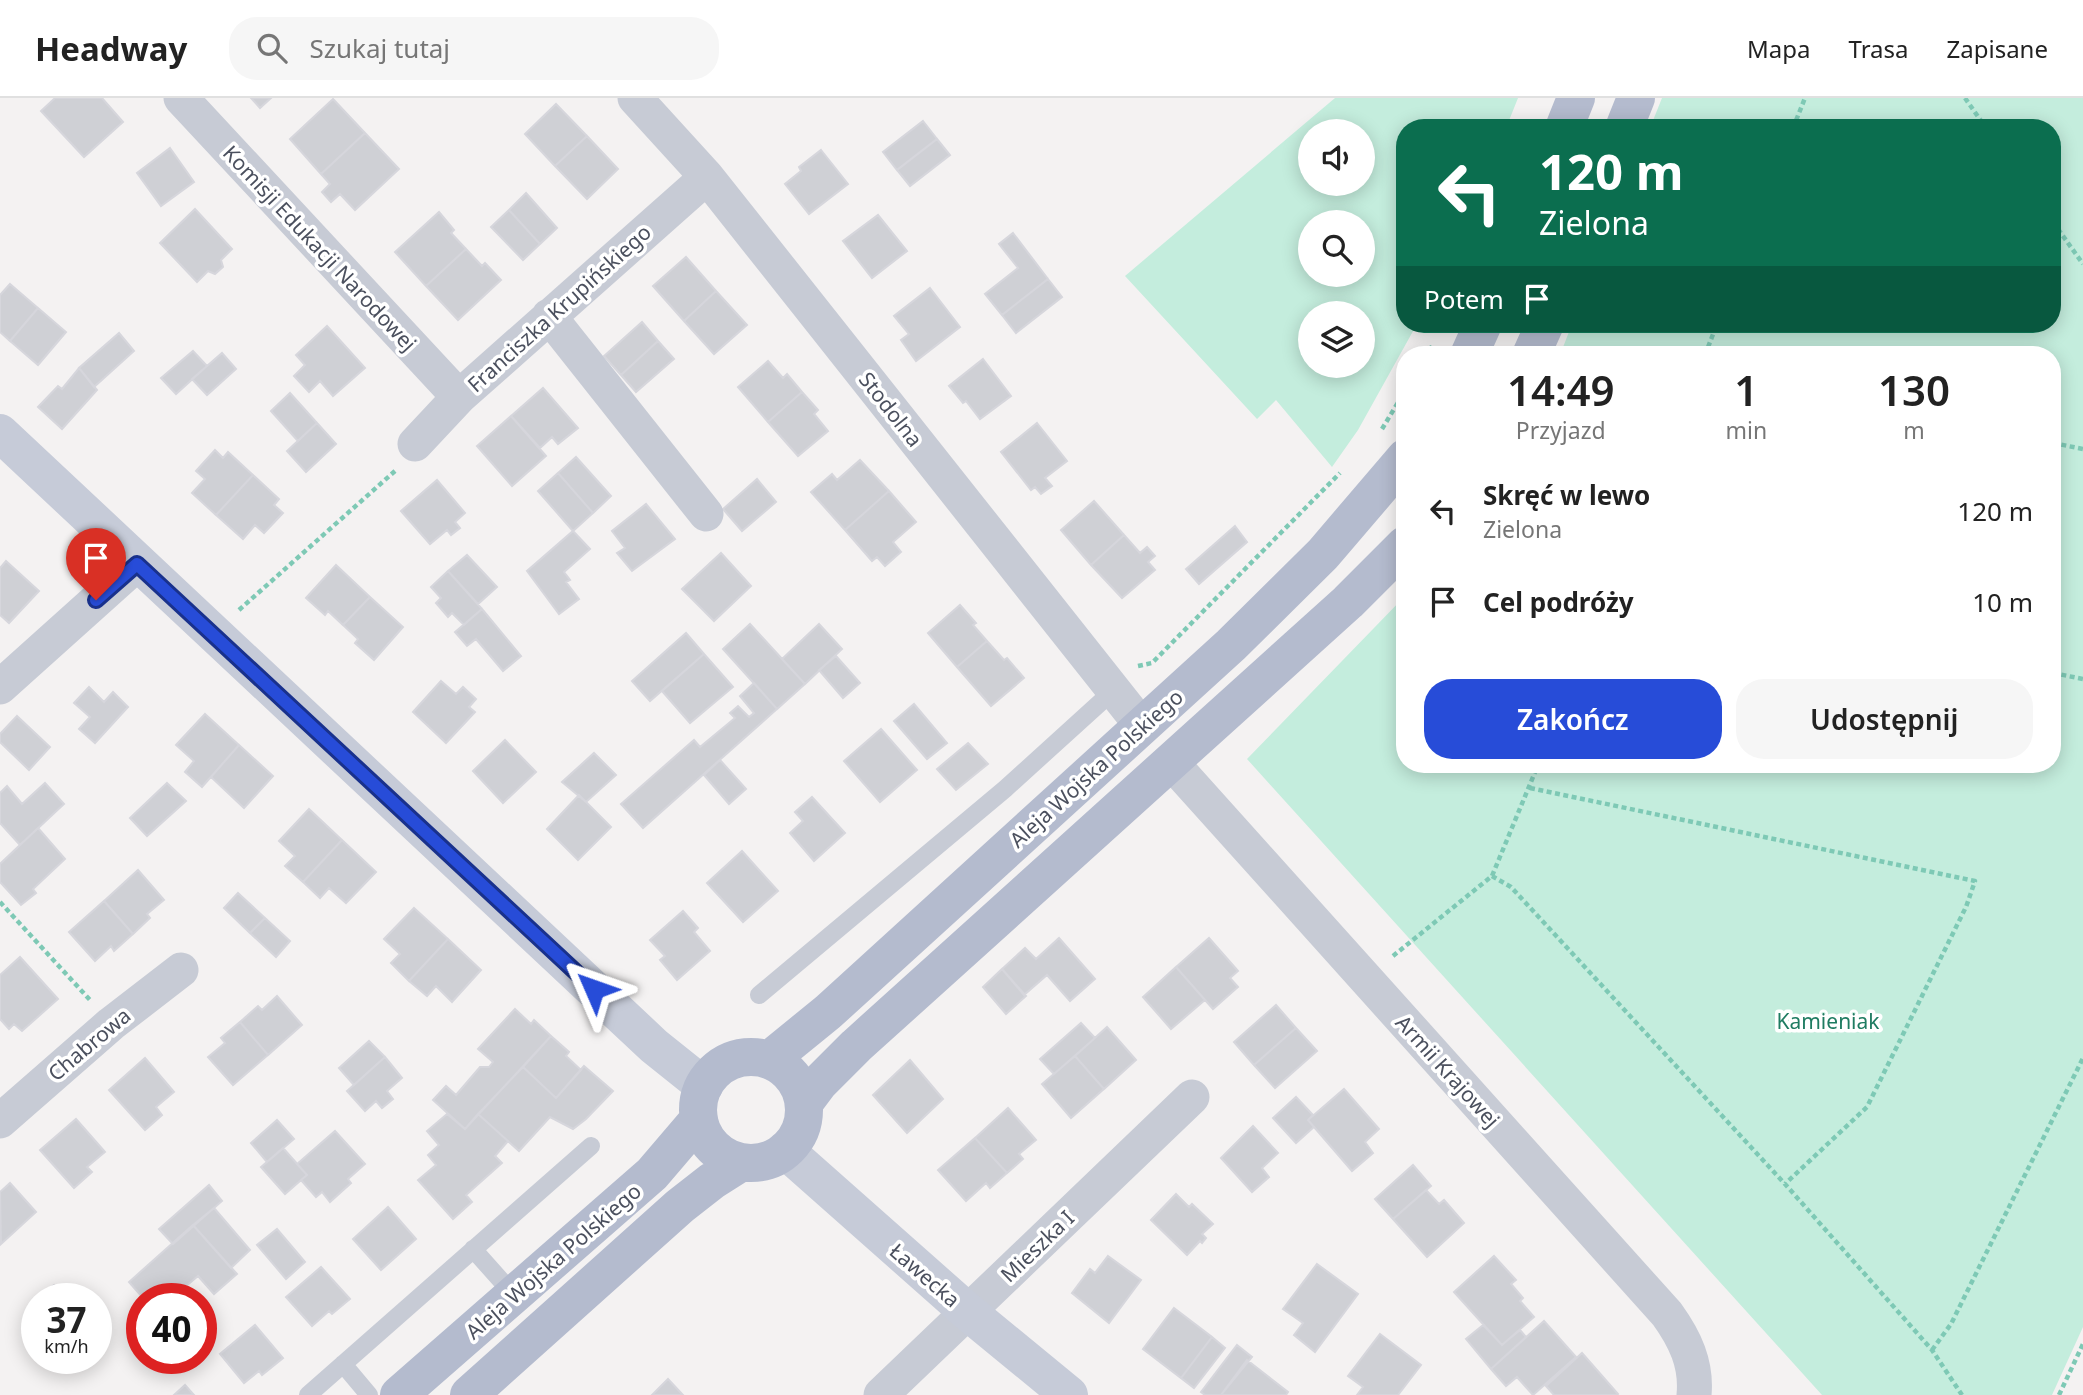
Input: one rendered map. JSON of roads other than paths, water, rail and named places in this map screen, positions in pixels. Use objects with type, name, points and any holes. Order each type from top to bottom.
[{"type":"main road","points":[[1568,119],[1576,98]]},
{"type":"main road","points":[[1628,119],[1636,98]]},
{"type":"main road","name":"Aleja Wojska Polskiego","points":[[769,1060],[828,1012],[1275,603],[1340,535],[1392,447]]},
{"type":"main road","points":[[804,1103],[818,1083],[856,1046],[1348,602],[1396,554]]},
{"type":"main road","points":[[750,1057],[769,1060],[786,1070],[798,1085],[804,1103],[803,1121],[797,1137],[785,1150],[765,1161],[742,1162],[726,1157],[713,1147],[704,1134],[701,1103],[715,1070],[732,1060],[750,1057]]},
{"type":"main road","name":"Aleja Wojska Polskiego","points":[[399,1395],[652,1174],[701,1103]]},
{"type":"main road","name":"Aleja Wojska Polskiego","points":[[469,1395],[680,1206],[742,1162]]},
{"type":"street","name":"Komisji Edukacji Narodowej","points":[[181,98],[459,397]]},
{"type":"street","name":"Stodolna","points":[[635,98],[707,177],[1123,679],[1142,726]]},
{"type":"street","name":"Franciszka Krupińskiego","points":[[415,444],[459,397],[707,177]]},
{"type":"street","points":[[549,316],[706,514]]},
{"type":"street","points":[[0,433],[654,1046],[701,1103]]},
{"type":"street","points":[[0,687],[137,564]]},
{"type":"street","name":"Armii Krajowej","points":[[1171,762],[1667,1314],[1690,1354],[1695,1381],[1694,1395]]},
{"type":"street","name":"Chabrowa","points":[[0,1122],[111,1024],[181,970]]},
{"type":"street","name":"Mieszka I","points":[[881,1395],[1192,1097]]},
{"type":"street","name":"Ławecka","points":[[785,1150],[968,1312],[1069,1395]]},
{"type":"lane","points":[[760,995],[1005,789],[1123,679]]},
{"type":"lane","points":[[307,1395],[591,1146]]},
{"type":"lane","points":[[474,1249],[513,1295]]},
{"type":"lane","points":[[343,1364],[369,1395]]},
{"type":"park label","name":"Kamieniak","points":[[1828,1021]]}]
